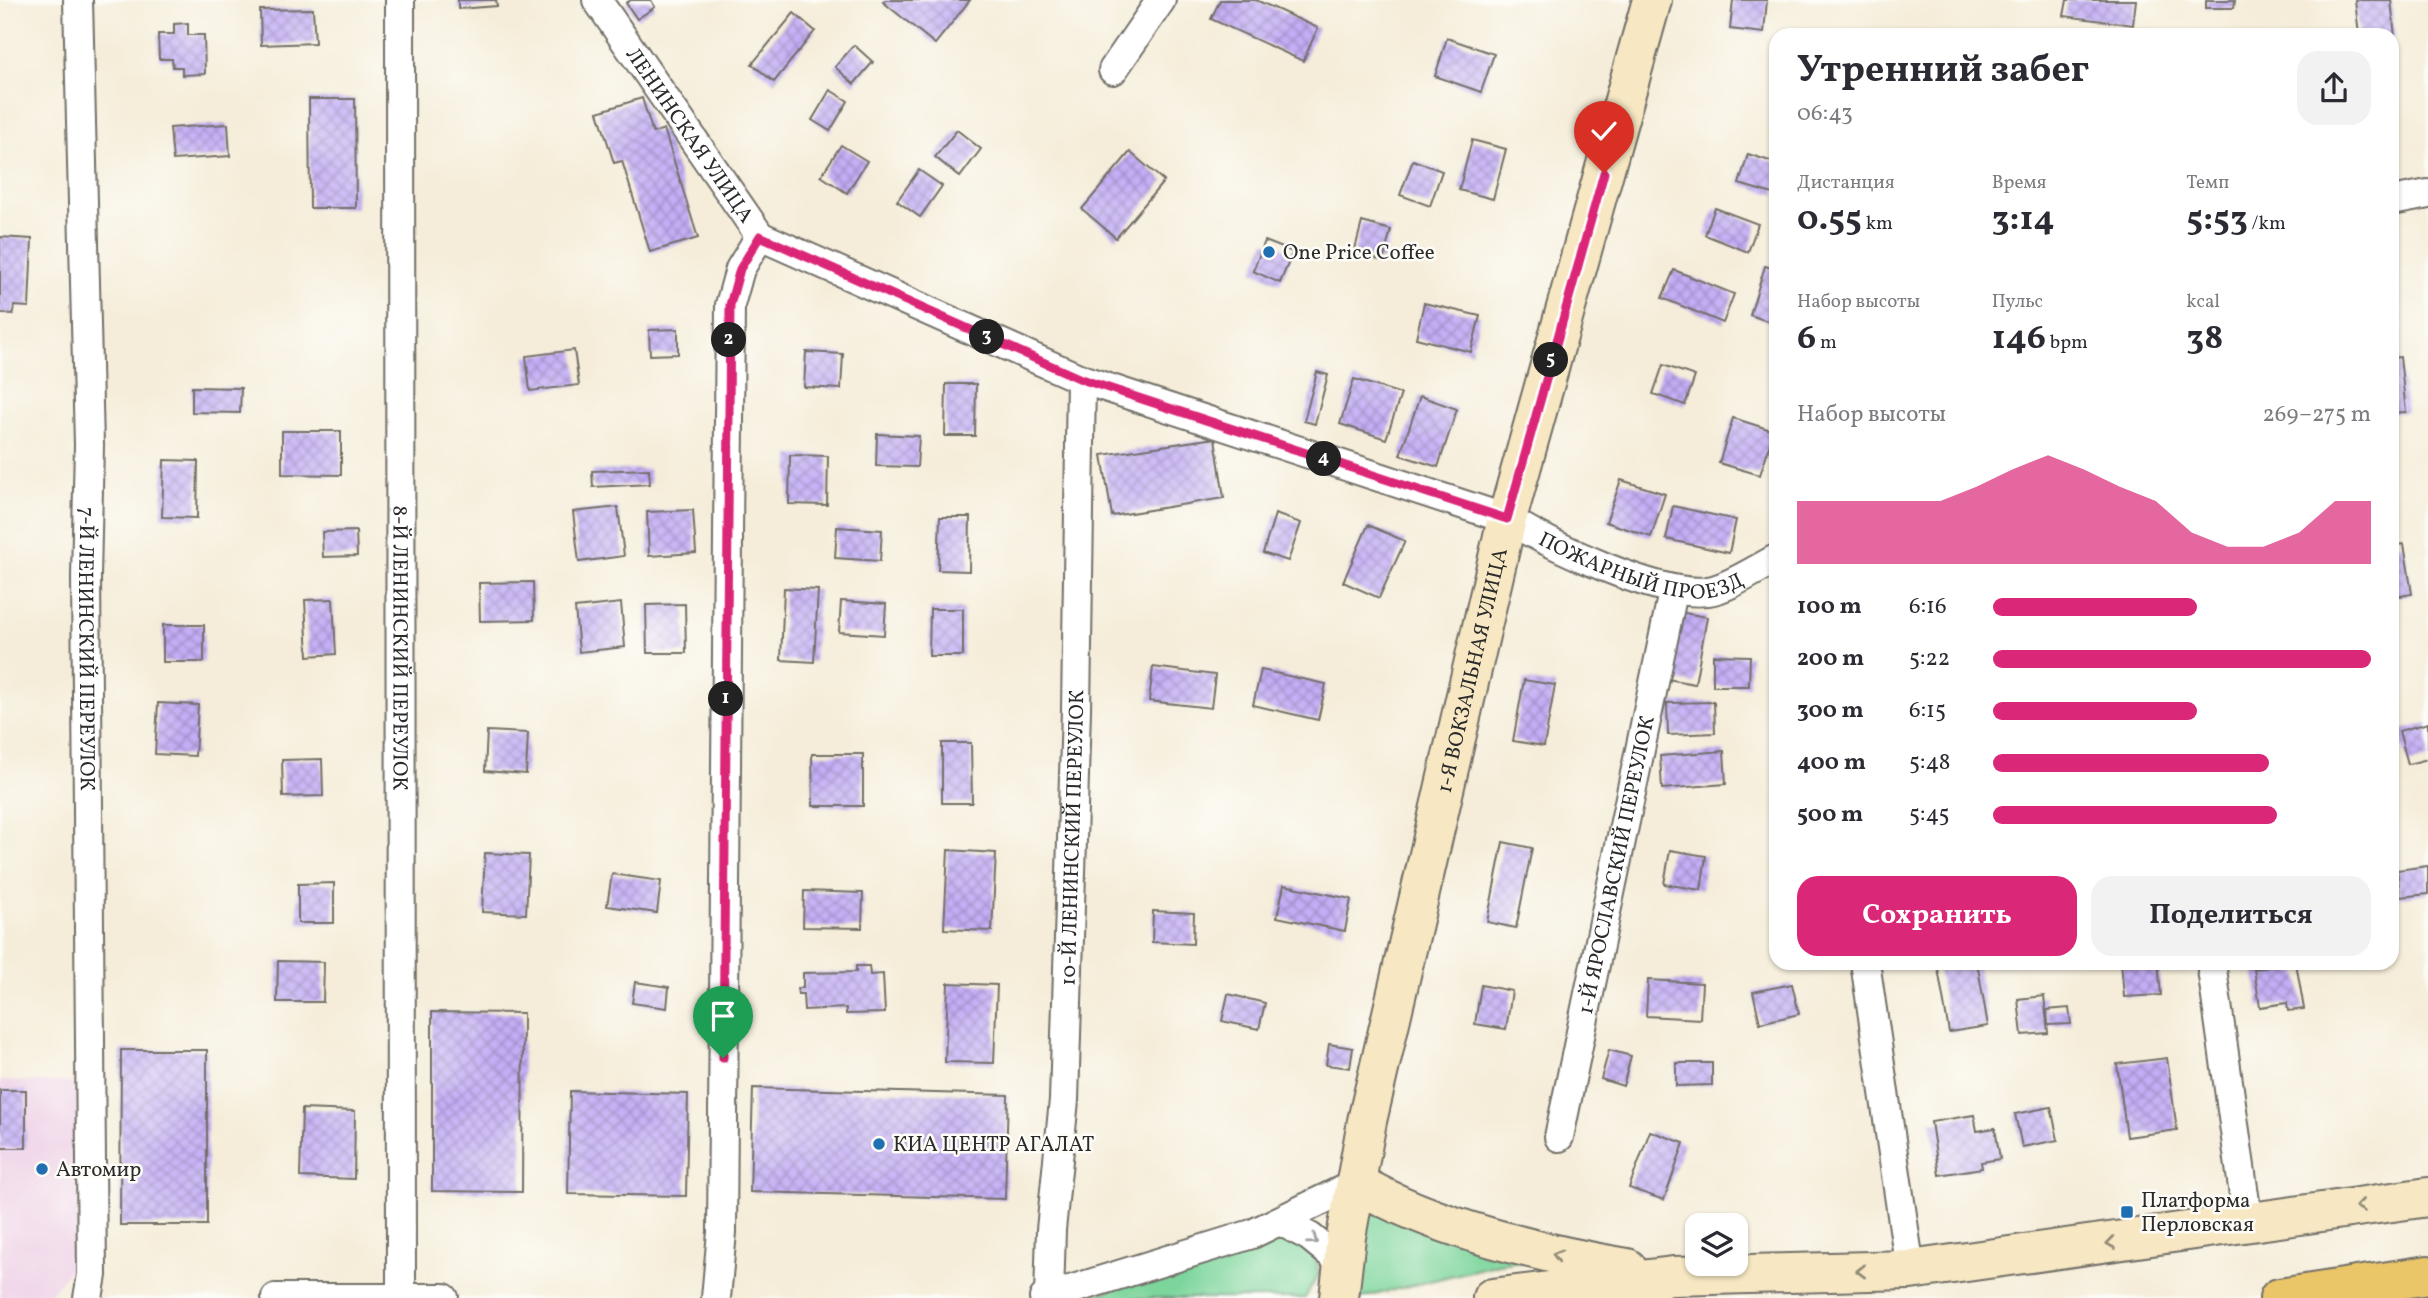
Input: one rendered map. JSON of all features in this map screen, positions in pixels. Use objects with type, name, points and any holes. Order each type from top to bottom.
[{"type":"highway","points":[[2279,1298],[2428,1276]]},
{"type":"street","name":"7-Й ЛЕНИНСКИЙ ПЕРЕУЛОК","points":[[78,0],[89,445],[86,577],[92,1275],[88,1298]]},
{"type":"street","name":"8-Й ЛЕНИНСКИЙ ПЕРЕУЛОК","points":[[400,0],[401,1297]]},
{"type":"street","name":"ЛЕНИНСКАЯ УЛИЦА","points":[[597,0],[760,236],[1081,379],[1507,519]]},
{"type":"street","points":[[1113,70],[1161,0]]},
{"type":"street","name":"1-Я ВОКЗАЛЬНАЯ УЛИЦА","points":[[1341,1281],[1367,1121],[1507,519],[1652,0]]},
{"type":"street","points":[[2399,201],[2427,201]]},
{"type":"street","points":[[716,1298],[722,1232],[730,305],[740,269],[760,236]]},
{"type":"street","name":"10-Й ЛЕНИНСКИЙ ПЕРЕУЛОК","points":[[1047,1298],[1065,1086],[1076,710],[1081,379]]},
{"type":"street","name":"ПОЖАРНЫЙ ПРОЕЗД","points":[[1507,519],[1549,544],[1673,592],[1710,592],[1769,562]]},
{"type":"street","name":"1-Й ЯРОСЛАВСКИЙ ПЕРЕУЛОК","points":[[1559,1137],[1673,592]]},
{"type":"street","points":[[1866,970],[1910,1270]]},
{"type":"street","points":[[2212,970],[2248,1223]]},
{"type":"street","points":[[1047,1298],[1252,1234],[1357,1183],[1387,1201],[1417,1212],[1561,1257],[1672,1276]]},
{"type":"street","points":[[1492,1298],[1672,1276],[1910,1270],[2428,1197]]},
{"type":"street","points":[[1280,1221],[1310,1237],[1341,1281]]},
{"type":"street","points":[[275,1298],[443,1298]]},
{"type":"shaded area","name":"Автомир","points":[[0,1081],[86,1083],[80,1255],[48,1298],[0,1298]]},
{"type":"green space","points":[[1383,1209],[1543,1258],[1499,1264],[1361,1298],[1348,1298],[1359,1222]]},
{"type":"green space","points":[[1279,1234],[1314,1251],[1319,1274],[1305,1298],[1086,1298]]},
{"type":"building","points":[[458,0],[496,0],[497,6],[458,9]]},
{"type":"building","points":[[631,0],[651,0],[655,7],[637,19],[626,3]]},
{"type":"building","points":[[970,0],[935,44],[883,2]]},
{"type":"building","points":[[1220,0],[1256,0],[1318,28],[1303,61],[1211,19]]},
{"type":"building","points":[[1733,0],[1767,0],[1764,33],[1730,29]]},
{"type":"building","points":[[2067,0],[2136,0],[2133,25],[2064,16]]},
{"type":"building","points":[[2206,0],[2235,0],[2234,8],[2206,8]]},
{"type":"building","points":[[2355,0],[2391,0],[2394,28],[2358,28]]},
{"type":"building","points":[[313,9],[315,43],[261,45],[260,10]]},
{"type":"building","points":[[794,13],[815,31],[774,82],[752,64]]},
{"type":"building","points":[[188,23],[188,35],[204,35],[205,74],[182,75],[182,67],[173,67],[172,59],[159,59],[158,34],[174,34],[174,24]]},
{"type":"building","points":[[1447,38],[1494,54],[1481,92],[1435,76]]},
{"type":"building","points":[[854,45],[873,62],[854,84],[835,67]]},
{"type":"building","points":[[830,90],[848,101],[830,131],[812,120]]},
{"type":"building","points":[[642,98],[653,133],[664,129],[698,238],[650,252],[622,161],[614,163],[598,112]]},
{"type":"building","points":[[309,99],[355,99],[356,208],[310,208]]},
{"type":"building","points":[[228,124],[230,156],[173,160],[170,128]]},
{"type":"building","points":[[957,130],[981,149],[960,177],[935,157]]},
{"type":"building","points":[[1472,140],[1506,149],[1493,199],[1459,190]]},
{"type":"building","points":[[841,145],[867,161],[847,193],[821,176]]},
{"type":"building","points":[[1130,152],[1164,181],[1116,238],[1082,209]]},
{"type":"building","points":[[1748,154],[1769,161],[1769,193],[1739,184]]},
{"type":"building","points":[[1413,160],[1442,171],[1430,206],[1400,195]]},
{"type":"building","points":[[919,170],[942,186],[920,217],[897,201]]},
{"type":"building","points":[[1715,208],[1758,224],[1748,252],[1705,235]]},
{"type":"building","points":[[1362,222],[1391,230],[1383,261],[1354,253]]},
{"type":"building","points":[[0,237],[32,239],[29,307],[14,306],[13,314],[0,313]]},
{"type":"building","points":[[1265,241],[1293,252],[1280,283],[1253,271]]},
{"type":"building","points":[[1765,266],[1769,267],[1769,322],[1750,315]]},
{"type":"building","points":[[1674,270],[1734,294],[1723,323],[1662,298]]},
{"type":"building","points":[[1424,303],[1480,316],[1471,352],[1416,338]]},
{"type":"building","points":[[678,329],[678,354],[650,355],[649,330]]},
{"type":"building","points":[[574,350],[579,385],[530,391],[526,356]]},
{"type":"building","points":[[806,352],[843,354],[841,389],[804,387]]},
{"type":"building","points":[[2399,357],[2406,412],[2399,412]]},
{"type":"building","points":[[1663,365],[1695,376],[1685,405],[1653,394]]},
{"type":"building","points":[[1317,372],[1328,375],[1315,424],[1304,421]]},
{"type":"building","points":[[1354,379],[1401,394],[1386,439],[1340,424]]},
{"type":"building","points":[[946,384],[976,384],[975,436],[945,436]]},
{"type":"building","points":[[192,387],[241,388],[240,413],[192,412]]},
{"type":"building","points":[[1420,396],[1457,409],[1438,467],[1400,455]]},
{"type":"building","points":[[1733,418],[1769,429],[1769,447],[1760,475],[1719,463]]},
{"type":"building","points":[[282,431],[341,431],[341,475],[282,474]]},
{"type":"building","points":[[877,434],[919,436],[917,467],[876,466]]},
{"type":"building","points":[[1215,438],[1224,498],[1112,516],[1102,455]]},
{"type":"building","points":[[790,455],[828,456],[827,505],[789,504]]},
{"type":"building","points":[[164,460],[198,461],[197,518],[162,517]]},
{"type":"building","points":[[649,469],[650,484],[593,487],[592,471]]},
{"type":"building","points":[[1621,480],[1665,494],[1651,537],[1606,522]]},
{"type":"building","points":[[1673,506],[1736,520],[1729,553],[1666,539]]},
{"type":"building","points":[[618,507],[624,556],[579,562],[573,512]]},
{"type":"building","points":[[693,510],[696,553],[649,556],[647,512]]},
{"type":"building","points":[[1275,514],[1301,523],[1288,561],[1263,553]]},
{"type":"building","points":[[940,517],[970,517],[969,571],[938,570]]},
{"type":"building","points":[[1368,525],[1405,541],[1379,598],[1343,582]]},
{"type":"building","points":[[837,527],[882,530],[880,561],[835,558]]},
{"type":"building","points":[[356,531],[357,556],[323,557],[322,532]]},
{"type":"building","points":[[2404,544],[2412,594],[2399,596],[2399,545]]},
{"type":"building","points":[[533,582],[534,620],[480,621],[479,583]]},
{"type":"building","points":[[784,588],[818,590],[814,662],[781,660]]},
{"type":"building","points":[[333,599],[336,654],[308,656],[305,600]]},
{"type":"building","points":[[841,601],[886,604],[884,635],[839,632]]},
{"type":"building","points":[[621,603],[625,647],[579,652],[575,608]]},
{"type":"building","points":[[685,604],[686,653],[647,653],[646,605]]},
{"type":"building","points":[[930,609],[963,609],[963,656],[929,656]]},
{"type":"building","points":[[1679,612],[1707,617],[1695,684],[1667,679]]},
{"type":"building","points":[[163,625],[204,625],[204,662],[163,662]]},
{"type":"building","points":[[1713,655],[1750,656],[1749,686],[1713,686]]},
{"type":"building","points":[[1153,667],[1215,675],[1211,708],[1149,701]]},
{"type":"building","points":[[1261,670],[1326,684],[1318,720],[1253,705]]},
{"type":"building","points":[[1524,680],[1555,685],[1544,746],[1513,741]]},
{"type":"building","points":[[1714,702],[1715,733],[1668,735],[1667,703]]},
{"type":"building","points":[[158,703],[198,705],[195,756],[155,754]]},
{"type":"building","points":[[2428,723],[2428,759],[2408,764],[2399,731]]},
{"type":"building","points":[[487,731],[528,733],[526,774],[485,771]]},
{"type":"building","points":[[942,743],[971,743],[972,803],[942,803]]},
{"type":"building","points":[[1724,751],[1726,784],[1662,789],[1660,756]]},
{"type":"building","points":[[812,754],[863,754],[863,806],[813,806]]},
{"type":"building","points":[[322,759],[323,796],[283,797],[282,760]]},
{"type":"building","points":[[1503,842],[1532,848],[1516,928],[1487,922]]},
{"type":"building","points":[[948,850],[996,853],[992,931],[944,929]]},
{"type":"building","points":[[1670,850],[1706,856],[1701,890],[1664,884]]},
{"type":"building","points":[[485,853],[529,855],[526,914],[482,912]]},
{"type":"building","points":[[2428,866],[2428,894],[2400,897],[2399,870]]},
{"type":"building","points":[[612,874],[661,881],[657,913],[607,906]]},
{"type":"building","points":[[334,883],[334,923],[298,923],[298,884]]},
{"type":"building","points":[[1284,885],[1351,899],[1345,931],[1277,917]]},
{"type":"building","points":[[804,891],[863,893],[862,928],[803,927]]},
{"type":"building","points":[[1153,911],[1194,913],[1193,944],[1152,942]]},
{"type":"building","points":[[278,961],[324,962],[323,1002],[277,1002]]},
{"type":"building","points":[[856,966],[869,966],[870,975],[883,974],[885,1013],[846,1014],[846,1008],[804,1010],[803,994],[798,994],[797,988],[803,988],[803,973],[856,972]]},
{"type":"building","points":[[1938,970],[1978,970],[1988,1026],[1949,1032]]},
{"type":"building","points":[[2122,970],[2159,970],[2161,995],[2124,997]]},
{"type":"building","points":[[2254,970],[2297,970],[2304,1009],[2288,1011],[2287,1003],[2260,1007]]},
{"type":"building","points":[[1648,980],[1702,983],[1700,1019],[1646,1016]]},
{"type":"building","points":[[635,982],[669,987],[667,1008],[632,1003]]},
{"type":"building","points":[[948,983],[997,985],[994,1063],[945,1062]]},
{"type":"building","points":[[1792,984],[1799,1014],[1760,1023],[1753,992]]},
{"type":"building","points":[[1481,985],[1512,991],[1506,1029],[1475,1024]]},
{"type":"building","points":[[1228,994],[1265,1003],[1259,1029],[1222,1021]]},
{"type":"building","points":[[2044,996],[2048,1033],[2022,1035],[2018,999]]},
{"type":"building","points":[[2069,1008],[2071,1024],[2048,1025],[2047,1010]]},
{"type":"building","points":[[432,1012],[523,1013],[522,1192],[432,1191]]},
{"type":"building","points":[[1329,1044],[1353,1048],[1350,1068],[1326,1065]]},
{"type":"building","points":[[121,1050],[207,1050],[207,1225],[120,1225]]},
{"type":"building","points":[[1609,1050],[1631,1056],[1623,1086],[1601,1079]]},
{"type":"building","points":[[2167,1058],[2177,1130],[2127,1137],[2117,1064]]},
{"type":"building","points":[[1676,1063],[1712,1063],[1712,1085],[1676,1086]]},
{"type":"building","name":"КИА ЦЕНТР АГАЛАТ","points":[[753,1088],[1008,1095],[1005,1199],[750,1192]]},
{"type":"building","points":[[0,1090],[26,1090],[26,1148],[0,1148]]},
{"type":"building","points":[[570,1091],[688,1094],[686,1196],[568,1194]]},
{"type":"building","points":[[2051,1107],[2058,1140],[2022,1147],[2015,1114]]},
{"type":"building","points":[[302,1109],[355,1111],[354,1179],[300,1177]]},
{"type":"building","points":[[1974,1115],[1977,1131],[1995,1128],[2000,1159],[1981,1162],[1982,1168],[1939,1175],[1931,1122]]},
{"type":"building","points":[[1650,1131],[1684,1143],[1664,1200],[1629,1188]]},
{"type":"place","name":"One Price Coffee","points":[[1269,252]]},
{"type":"place","name":"КИА ЦЕНТР АГАЛАТ","points":[[879,1144]]},
{"type":"place","name":"Автомир","points":[[42,1169]]},
{"type":"place","name":"Платформа Перловская","points":[[2127,1212]]},
{"type":"route","points":[[723,1058],[730,305],[740,269],[760,236],[1081,379],[1507,519],[1604,173]]}]
